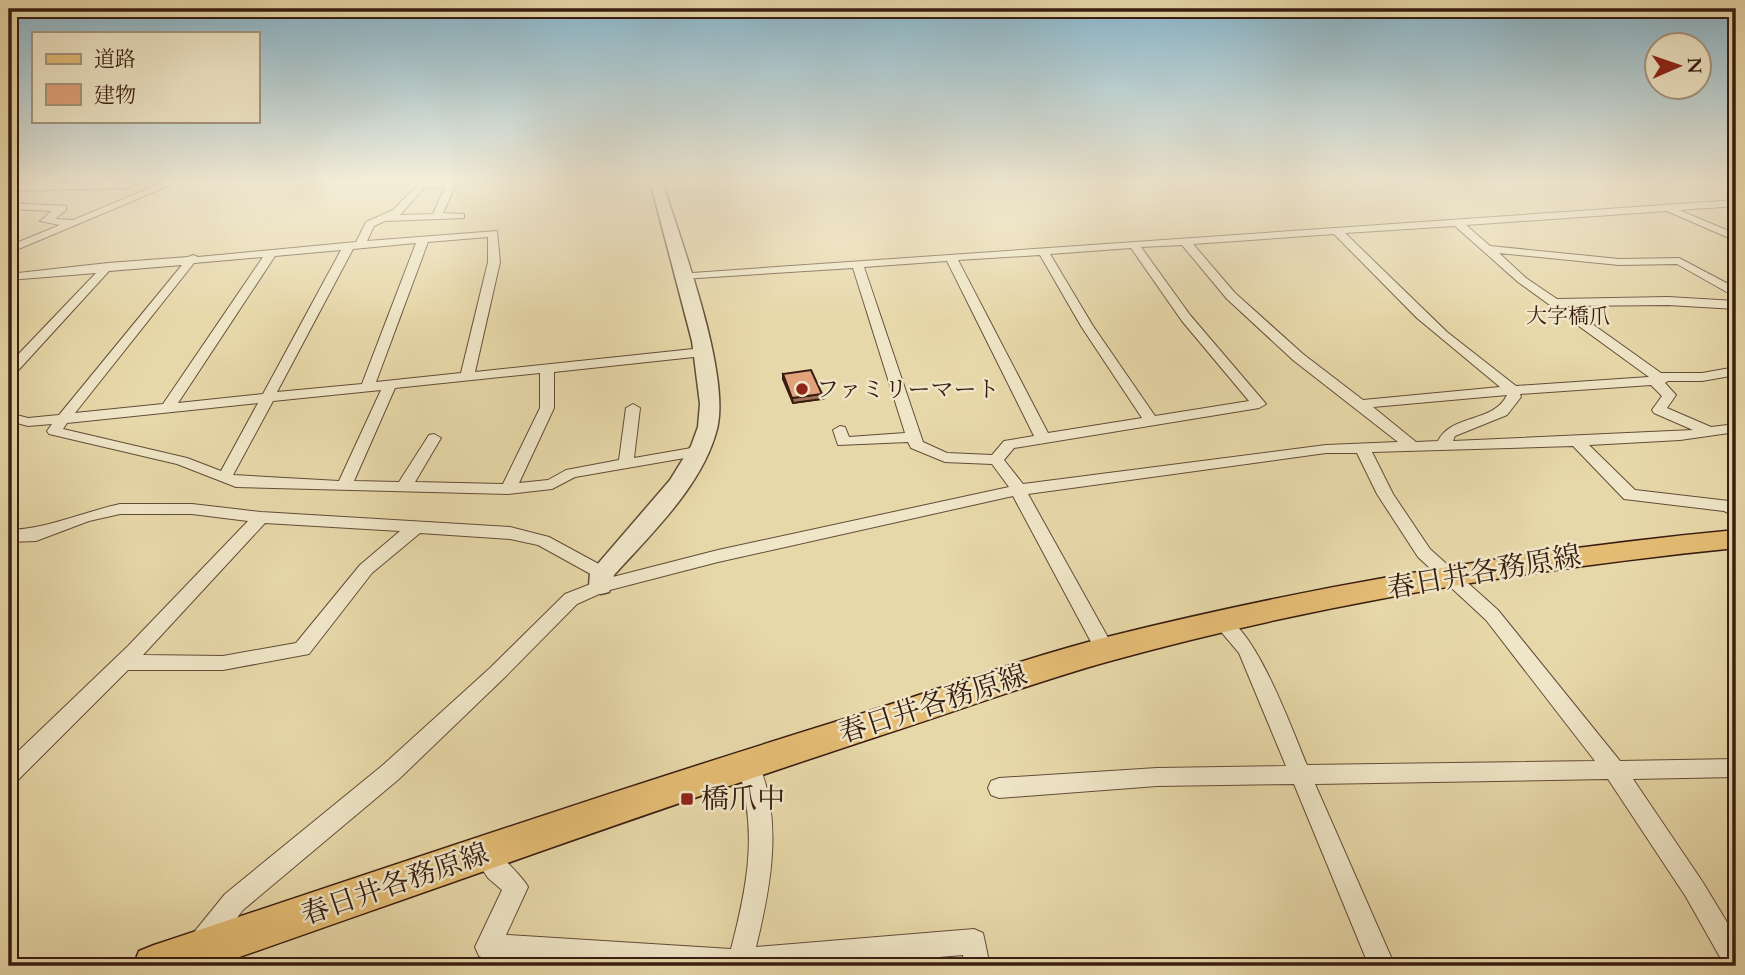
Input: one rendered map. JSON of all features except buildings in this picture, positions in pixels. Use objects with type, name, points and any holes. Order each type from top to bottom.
[{"type":"main road","name":"春日井各務原線","points":[[171,961],[748,764],[1105,650],[1221,621],[1451,577],[1592,553],[1736,539]]},
{"type":"street","points":[[9,250],[69,226]]},
{"type":"street","points":[[226,475],[354,246],[368,226]]},
{"type":"street","points":[[171,961],[234,902],[391,772],[571,599],[602,580],[655,514],[697,452],[708,427],[710,401],[703,352],[668,226]]},
{"type":"street","points":[[682,276],[1397,226]]},
{"type":"street","points":[[1462,226],[1555,303],[1658,379],[1669,395],[1660,410],[1710,432]]},
{"type":"street","points":[[1710,226],[1736,238]]},
{"type":"street","points":[[1337,231],[1409,305],[1475,365],[1513,390],[1514,397],[1502,412],[1449,433],[1443,445]]},
{"type":"street","points":[[9,276],[493,233],[494,262],[467,376]]},
{"type":"street","points":[[368,386],[423,240]]},
{"type":"street","points":[[1185,241],[1231,296],[1298,357],[1412,446]]},
{"type":"street","points":[[996,460],[1009,444],[1259,404],[1185,318],[1134,245]]},
{"type":"street","points":[[1486,248],[1619,262],[1679,261],[1736,293]]},
{"type":"street","points":[[1043,251],[1087,326],[1151,421]]},
{"type":"street","points":[[168,407],[272,252]]},
{"type":"street","points":[[193,258],[54,431],[182,461],[226,475],[236,482],[256,484],[508,489],[552,484],[571,473],[620,467],[626,462],[697,452]]},
{"type":"street","points":[[951,258],[1043,438]]},
{"type":"street","points":[[857,264],[916,445],[945,457],[996,460]]},
{"type":"street","points":[[9,372],[108,266]]},
{"type":"street","points":[[1555,303],[1668,301],[1736,305]]},
{"type":"street","points":[[12,421],[63,419],[703,352]]},
{"type":"street","points":[[508,489],[547,408],[548,368]]},
{"type":"street","points":[[1360,404],[1702,377],[1736,371]]},
{"type":"street","points":[[344,486],[390,385]]},
{"type":"street","points":[[626,462],[633,408]]},
{"type":"street","points":[[9,536],[36,535],[120,509],[192,509],[261,517],[530,536],[602,580],[1018,491],[1282,454],[1362,448],[1577,441],[1736,428]]},
{"type":"street","points":[[839,430],[843,442],[914,437]]},
{"type":"street","points":[[404,487],[434,438]]},
{"type":"street","points":[[1577,441],[1630,495],[1729,506],[1736,512]]},
{"type":"street","points":[[1362,448],[1385,494],[1424,553],[1492,615],[1613,768],[1694,889],[1736,961]]},
{"type":"street","points":[[996,460],[1018,491],[1105,650]]},
{"type":"street","points":[[9,774],[124,662],[261,517]]},
{"type":"street","points":[[124,662],[223,663],[302,649],[366,569],[416,527]]},
{"type":"street","points":[[1221,621],[1247,649],[1299,777],[1382,966]]},
{"type":"street","points":[[740,964],[759,886],[764,843],[759,791],[748,764]]},
{"type":"street","points":[[999,788],[1157,777],[1299,777],[1613,768],[1736,768]]},
{"type":"street","points":[[484,854],[496,870],[516,887],[488,947],[575,959],[740,964],[974,942],[977,966]]},
{"type":"place","name":"ファミリーマート","points":[[802,389]]},
{"type":"place","name":"橋爪中","points":[[687,799]]},
{"type":"district","name":"大字橋爪","points":[[1568,316]]}]
